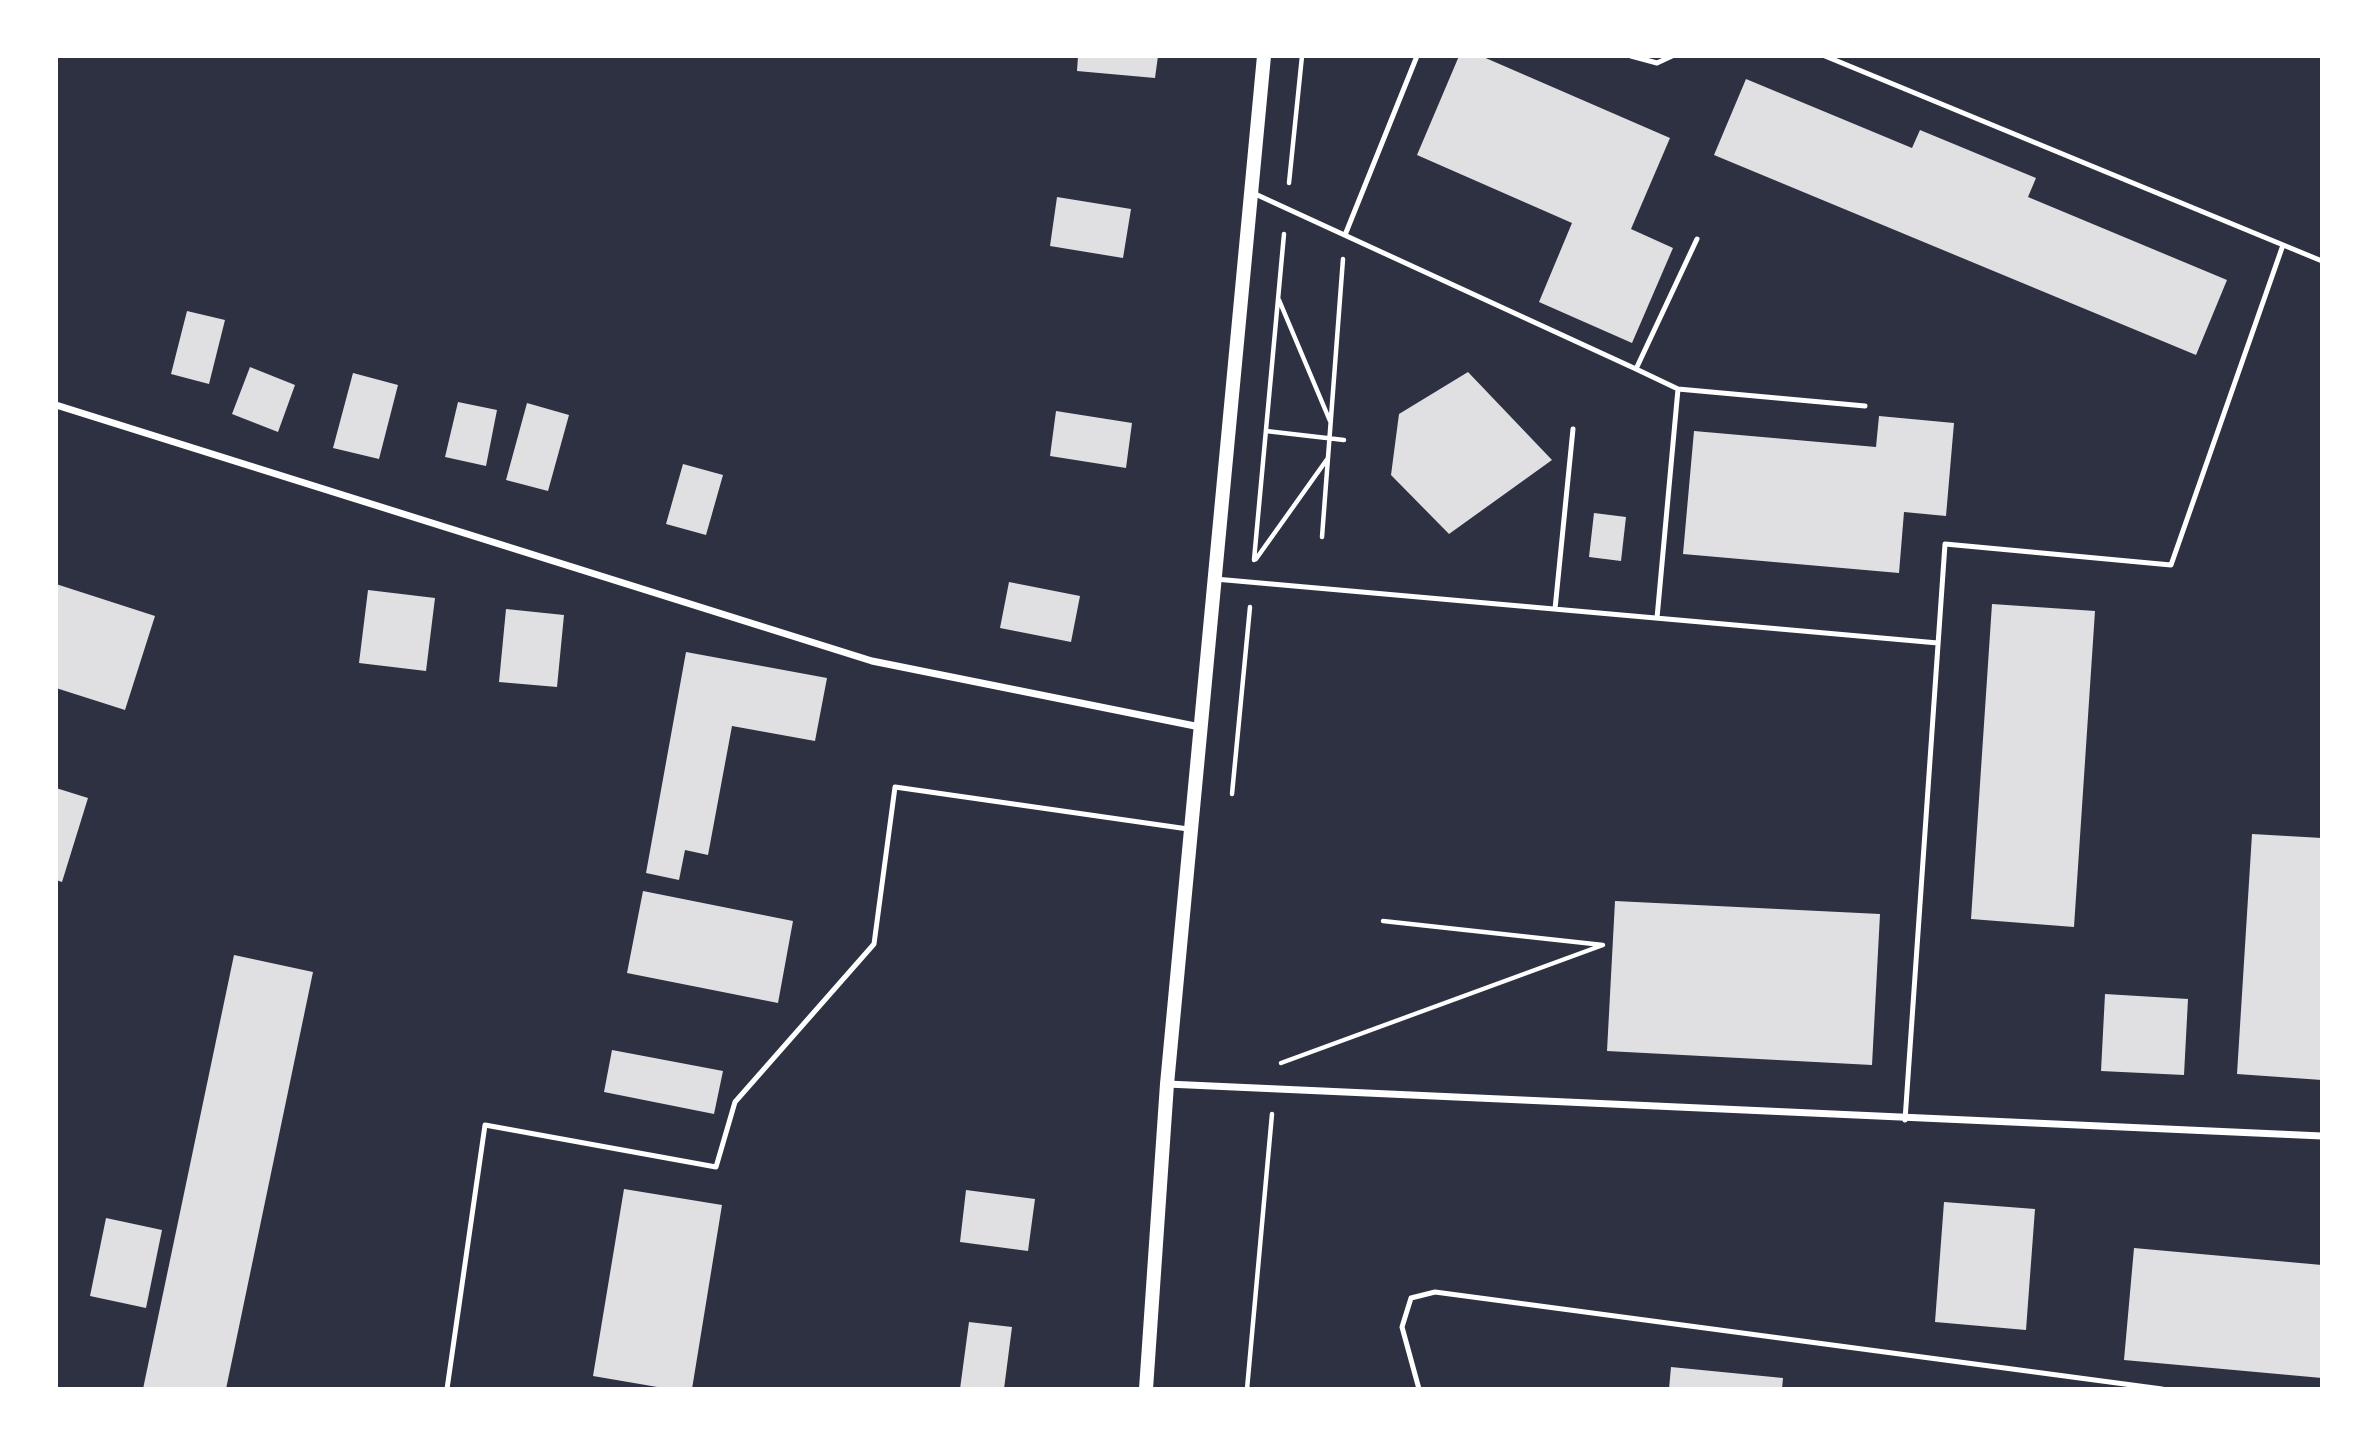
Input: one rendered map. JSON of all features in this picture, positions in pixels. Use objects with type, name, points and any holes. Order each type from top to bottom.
[{"type":"main road","points":[[1146,1389],[1167,1084],[1264,56]]},
{"type":"street","points":[[56,405],[872,661],[1201,727]]},
{"type":"street","points":[[1167,1084],[1905,1120],[2322,1136]]},
{"type":"lane","points":[[1345,235],[1417,56]]},
{"type":"lane","points":[[1631,56],[1657,63],[1672,56]]},
{"type":"lane","points":[[1825,56],[2322,261]]},
{"type":"lane","points":[[1252,192],[1678,389],[1866,407]]},
{"type":"lane","points":[[1636,369],[1697,239]]},
{"type":"lane","points":[[1905,1120],[1945,544],[2171,565],[2283,245]]},
{"type":"lane","points":[[1657,618],[1678,389]]},
{"type":"lane","points":[[1555,608],[1573,429]]},
{"type":"lane","points":[[1215,579],[1938,643]]},
{"type":"lane","points":[[447,1389],[485,1125],[716,1167],[735,1102],[874,944],[895,787],[1191,830]]},
{"type":"lane","points":[[1419,1389],[1402,1328],[1411,1298],[1435,1293],[2162,1389]]},
{"type":"path","points":[[1232,794],[1302,56]]},
{"type":"path","points":[[1322,537],[1345,235]]},
{"type":"path","points":[[1278,299],[1331,422]]},
{"type":"path","points":[[1266,431],[1344,440]]},
{"type":"path","points":[[1254,562],[1329,457]]},
{"type":"path","points":[[1277,1065],[1603,945],[1383,921]]},
{"type":"path","points":[[1247,1389],[1273,1102]]},
{"type":"building","points":[[1078,56],[1158,56],[1155,78],[1077,71]]},
{"type":"building","points":[[1459,56],[1481,56],[1670,138],[1631,229],[1673,248],[1632,343],[1539,302],[1572,223],[1417,155]]},
{"type":"building","points":[[1746,79],[1912,148],[1920,130],[2036,178],[2028,197],[2227,280],[2196,355],[1714,155]]},
{"type":"building","points":[[1057,197],[1131,209],[1123,258],[1050,246]]},
{"type":"building","points":[[187,311],[225,320],[209,384],[171,374]]},
{"type":"building","points":[[250,367],[295,385],[278,432],[232,414]]},
{"type":"building","points":[[1468,372],[1552,460],[1449,534],[1391,475],[1399,414]]},
{"type":"building","points":[[353,373],[398,385],[379,459],[333,448]]},
{"type":"building","points":[[458,402],[497,410],[486,466],[445,457]]},
{"type":"building","points":[[527,403],[569,415],[548,491],[506,480]]},
{"type":"building","points":[[1056,411],[1132,423],[1126,468],[1050,456]]},
{"type":"building","points":[[1879,416],[1954,423],[1946,516],[1904,512],[1899,573],[1683,554],[1694,431],[1876,447]]},
{"type":"building","points":[[683,464],[723,475],[706,535],[666,524]]},
{"type":"building","points":[[1594,513],[1626,517],[1621,561],[1589,557]]},
{"type":"building","points":[[1009,582],[1080,596],[1071,642],[1000,628]]},
{"type":"building","points":[[56,584],[155,616],[125,710],[56,688]]},
{"type":"building","points":[[368,590],[435,598],[426,671],[359,663]]},
{"type":"building","points":[[1992,604],[2095,611],[2074,927],[1971,919]]},
{"type":"building","points":[[506,609],[564,615],[557,687],[499,682]]},
{"type":"building","points":[[686,652],[827,678],[815,741],[732,726],[708,855],[685,850],[679,880],[646,873]]},
{"type":"building","points":[[56,788],[88,798],[62,882],[56,880]]},
{"type":"building","points":[[2252,834],[2322,838],[2322,1080],[2237,1074]]},
{"type":"building","points":[[643,891],[793,921],[778,1003],[627,973]]},
{"type":"building","points":[[1615,901],[1880,914],[1872,1065],[1607,1051]]},
{"type":"building","points":[[234,955],[313,972],[226,1389],[143,1389]]},
{"type":"building","points":[[2105,994],[2188,999],[2184,1075],[2101,1071]]},
{"type":"building","points":[[612,1050],[723,1071],[714,1114],[604,1092]]},
{"type":"building","points":[[624,1189],[722,1205],[692,1389],[669,1389],[593,1376]]},
{"type":"building","points":[[966,1190],[1035,1199],[1028,1251],[960,1242]]},
{"type":"building","points":[[1944,1202],[2035,1209],[2026,1330],[1935,1322]]},
{"type":"building","points":[[106,1218],[162,1230],[146,1308],[90,1296]]},
{"type":"building","points":[[2134,1248],[2322,1265],[2322,1378],[2124,1360]]},
{"type":"building","points":[[969,1322],[1012,1327],[1004,1389],[960,1389]]},
{"type":"building","points":[[1671,1367],[1783,1378],[1782,1389],[1669,1389]]}]
